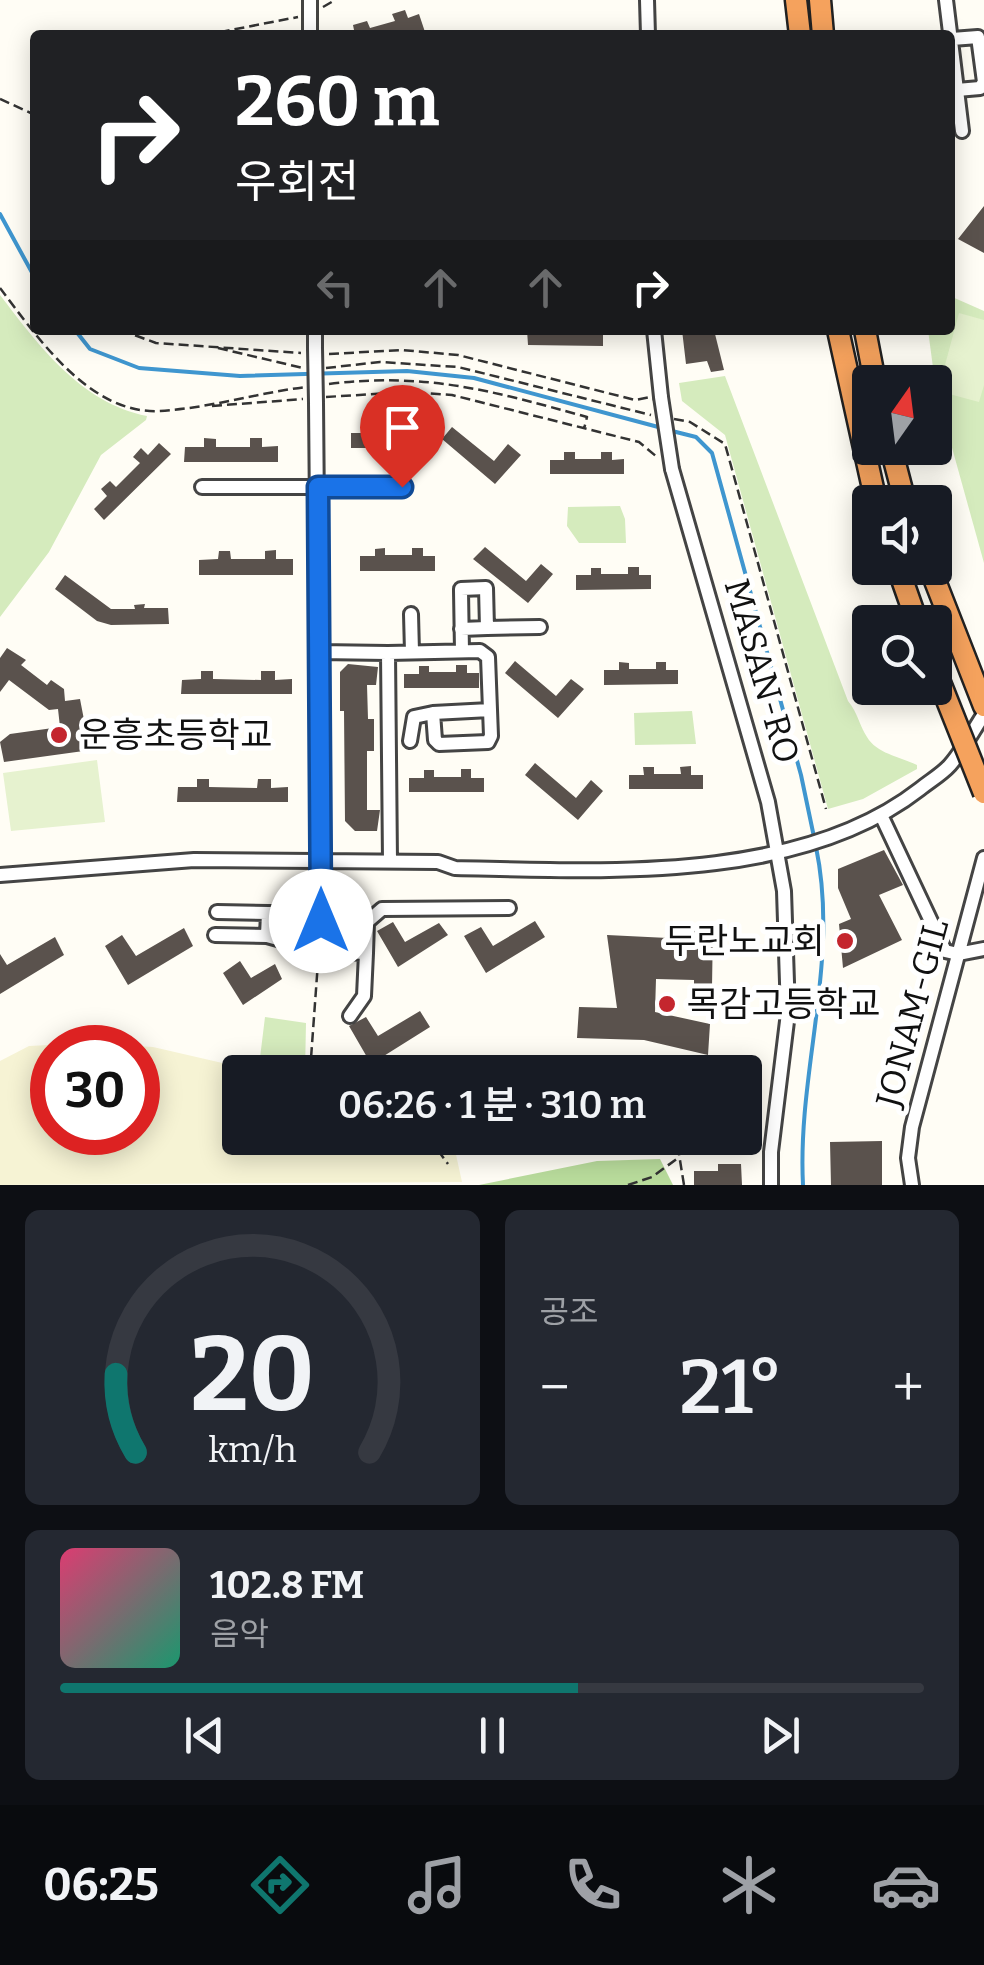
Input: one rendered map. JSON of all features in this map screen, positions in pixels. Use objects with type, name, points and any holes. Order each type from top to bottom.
[{"type":"highway","points":[[796,0],[799,30]]},
{"type":"highway","points":[[820,0],[822,30]]},
{"type":"highway","points":[[839,335],[872,485]]},
{"type":"highway","points":[[866,335],[872,365]]},
{"type":"highway","points":[[936,585],[984,706]]},
{"type":"highway","points":[[949,705],[984,793]]},
{"type":"street","points":[[647,0],[648,30]]},
{"type":"street","points":[[946,0],[951,30]]},
{"type":"street","points":[[955,39],[979,39],[984,82],[980,88],[957,90]]},
{"type":"street","points":[[955,70],[962,131]]},
{"type":"street","points":[[315,335],[321,951]]},
{"type":"street","points":[[655,335],[661,396]]},
{"type":"street","name":"MASAN-RO","points":[[661,396],[672,469],[768,802],[784,891],[788,1013],[771,1152],[771,1185]]},
{"type":"street","points":[[202,487],[402,487]]},
{"type":"street","points":[[462,650],[463,588],[486,588],[487,628]]},
{"type":"street","points":[[411,614],[412,652]]},
{"type":"street","points":[[461,628],[540,627]]},
{"type":"street","points":[[319,652],[462,650],[480,651],[488,657],[488,742],[439,744],[435,740],[433,712]]},
{"type":"street","points":[[388,653],[390,861]]},
{"type":"street","points":[[410,741],[414,717],[433,712],[490,710]]},
{"type":"street","points":[[0,874],[194,860],[438,862],[455,868],[636,872],[777,852],[828,839],[881,815],[948,767],[984,714]]},
{"type":"street","points":[[881,815],[945,951],[958,954],[984,949]]},
{"type":"street","name":"JONAM-GIL","points":[[912,1185],[908,1158],[912,1126],[984,858]]},
{"type":"street","points":[[350,1016],[364,996],[368,922],[382,909],[509,908]]},
{"type":"street","points":[[217,912],[299,913]]},
{"type":"street","points":[[268,912],[268,936]]},
{"type":"street","points":[[216,935],[268,936],[321,951],[366,953]]},
{"type":"path","points":[[224,30],[310,7]]},
{"type":"path","points":[[0,98],[30,113]]},
{"type":"path","points":[[0,288],[30,324]]},
{"type":"path","points":[[40,335],[97,394],[122,406],[156,412],[406,392],[452,395],[638,442],[672,469]]},
{"type":"path","points":[[134,335],[156,343],[218,348],[314,352],[417,350],[506,365],[635,400],[661,396]]},
{"type":"path","points":[[218,348],[293,368],[308,368]]},
{"type":"path","points":[[417,350],[417,363]]},
{"type":"path","points":[[322,368],[417,363],[501,376],[657,416]]},
{"type":"path","points":[[176,410],[283,390],[408,379],[456,382],[533,401],[587,417],[584,429]]},
{"type":"path","points":[[592,401],[594,389]]},
{"type":"path","points":[[674,419],[690,422],[725,444],[826,809]]},
{"type":"path","points":[[311,1055],[314,972],[321,951]]},
{"type":"path","points":[[684,1185],[686,1178],[678,1148],[771,1152]]},
{"type":"path","points":[[442,1155],[448,1164]]},
{"type":"path","points":[[628,1185],[652,1177],[678,1158]]},
{"type":"shaded area","points":[[30,1046],[30,1155],[160,1155],[160,1049],[222,1063],[222,1155],[456,1155],[462,1182],[0,1185],[0,1061]]},
{"type":"green space","points":[[0,295],[63,370],[102,399],[147,416],[101,455],[49,552],[0,617]]},
{"type":"green space","points":[[955,298],[984,311],[984,563],[952,448],[952,365],[933,365],[929,335],[955,335]]},
{"type":"green space","points":[[959,313],[984,320],[984,385],[979,402],[952,395],[952,365],[945,365]]},
{"type":"green space","points":[[725,376],[848,701],[871,743],[917,765],[917,769],[863,799],[828,809],[725,435],[682,401],[679,383]]},
{"type":"green space","points":[[620,506],[626,543],[579,543],[567,526],[568,507]]},
{"type":"green space","points":[[692,711],[696,744],[635,745],[634,713]]},
{"type":"green space","points":[[97,760],[105,822],[11,831],[3,773]]},
{"type":"green space","points":[[265,1017],[306,1023],[305,1055],[260,1055]]},
{"type":"green space","points":[[660,1159],[673,1185],[479,1185],[597,1161]]},
{"type":"building","points":[[405,10],[408,18],[419,14],[424,30],[354,30],[353,25],[367,21],[370,28],[395,21],[392,14]]},
{"type":"building","points":[[984,206],[984,253],[958,239]]},
{"type":"building","points":[[527,335],[603,335],[603,346],[528,345]]},
{"type":"building","points":[[683,335],[715,335],[724,370],[711,372],[707,361],[686,364]]},
{"type":"building","points":[[403,425],[414,425],[414,433],[426,433],[426,448],[351,448],[351,433],[366,433],[366,426],[376,426],[376,432],[403,432]]},
{"type":"building","points":[[452,427],[494,461],[508,444],[521,455],[495,484],[442,439]]},
{"type":"building","points":[[204,438],[216,439],[216,447],[250,447],[250,438],[262,438],[262,447],[278,446],[278,462],[184,462],[185,447],[204,447]]},
{"type":"building","points":[[159,443],[171,454],[104,520],[94,509],[107,496],[101,489],[110,481],[116,487],[140,463],[133,457],[141,448],[148,455]]},
{"type":"building","points":[[564,452],[575,452],[575,459],[601,459],[601,452],[612,452],[612,460],[624,459],[624,474],[550,474],[550,460],[564,460]]},
{"type":"building","points":[[485,547],[526,581],[541,564],[553,574],[528,603],[473,559]]},
{"type":"building","points":[[385,548],[385,555],[412,555],[412,548],[423,548],[423,556],[435,556],[435,571],[360,571],[360,556],[375,556],[375,549]]},
{"type":"building","points":[[276,550],[276,559],[293,559],[293,575],[199,575],[199,560],[218,559],[219,551],[230,551],[231,559],[265,559],[265,551]]},
{"type":"building","points":[[628,567],[639,567],[639,575],[651,575],[651,589],[576,590],[576,575],[591,575],[591,568],[601,568],[601,574],[628,574]]},
{"type":"building","points":[[65,575],[111,609],[135,609],[134,605],[145,604],[144,608],[168,608],[169,624],[111,625],[97,621],[55,589]]},
{"type":"building","points":[[7,648],[26,660],[21,665],[47,685],[51,680],[64,689],[65,701],[80,699],[85,725],[94,724],[98,749],[4,762],[0,742],[10,734],[60,727],[58,709],[49,710],[9,680],[0,692],[0,658]]},
{"type":"building","points":[[515,661],[556,696],[571,679],[584,689],[558,718],[505,673]]},
{"type":"building","points":[[619,662],[629,663],[629,669],[656,669],[656,662],[666,662],[666,670],[678,670],[678,684],[604,685],[604,670],[619,670]]},
{"type":"building","points":[[348,664],[378,667],[376,685],[367,685],[368,719],[374,719],[374,751],[367,751],[367,810],[380,810],[377,831],[355,831],[345,821],[340,672]]},
{"type":"building","points":[[456,665],[467,665],[467,673],[479,673],[479,688],[404,688],[404,674],[419,674],[419,666],[429,666],[429,672],[456,672]]},
{"type":"building","points":[[201,671],[213,671],[213,679],[261,680],[261,671],[275,671],[275,680],[292,679],[292,694],[181,694],[182,680],[201,679]]},
{"type":"building","points":[[535,763],[576,798],[591,780],[603,791],[578,820],[525,775]]},
{"type":"building","points":[[691,766],[691,775],[703,775],[703,789],[629,789],[629,775],[644,775],[643,767],[654,767],[654,774],[681,774],[680,767]]},
{"type":"building","points":[[461,769],[471,769],[471,778],[484,778],[484,792],[409,792],[409,778],[424,778],[424,770],[434,770],[434,777],[461,777]]},
{"type":"building","points":[[197,779],[209,779],[209,787],[257,788],[258,779],[271,779],[271,788],[288,787],[288,802],[177,802],[178,787],[197,787]]},
{"type":"building","points":[[884,850],[903,885],[879,895],[902,940],[843,968],[839,924],[851,919],[838,888],[838,869]]},
{"type":"building","points":[[535,921],[545,937],[486,973],[464,936],[481,927],[493,946]]},
{"type":"building","points":[[393,922],[405,942],[439,923],[448,935],[398,967],[377,931]]},
{"type":"building","points":[[669,924],[713,925],[712,987],[694,986],[694,980],[656,979],[655,1012],[710,1024],[708,1055],[644,1040],[577,1038],[579,1007],[617,1008],[607,935],[668,938]]},
{"type":"building","points":[[184,928],[193,946],[128,985],[105,946],[122,935],[136,956]]},
{"type":"building","points":[[55,937],[64,955],[0,994],[0,954],[7,965]]},
{"type":"building","points":[[240,961],[251,978],[275,964],[282,979],[243,1005],[223,973]]},
{"type":"building","points":[[420,1011],[430,1027],[385,1055],[366,1055],[349,1026],[366,1017],[378,1036]]},
{"type":"building","points":[[882,1141],[882,1185],[831,1185],[830,1142]]},
{"type":"building","points":[[718,1164],[741,1164],[742,1185],[694,1185],[694,1171],[718,1171]]},
{"type":"waterway","points":[[0,214],[30,269]]},
{"type":"waterway","points":[[79,335],[90,349],[139,368],[240,376],[407,371],[474,378],[662,428]]},
{"type":"waterway","points":[[672,431],[696,437],[712,453],[801,775],[814,837]]},
{"type":"waterway","points":[[803,1185],[806,1100],[823,932],[816,847]]},
{"type":"place","name":"운흥초등학교","points":[[59,735]]},
{"type":"place","name":"두란노교회","points":[[845,941]]},
{"type":"place","name":"목감고등학교","points":[[667,1004]]},
{"type":"route","points":[[321,921],[318,487],[402,487]]}]
